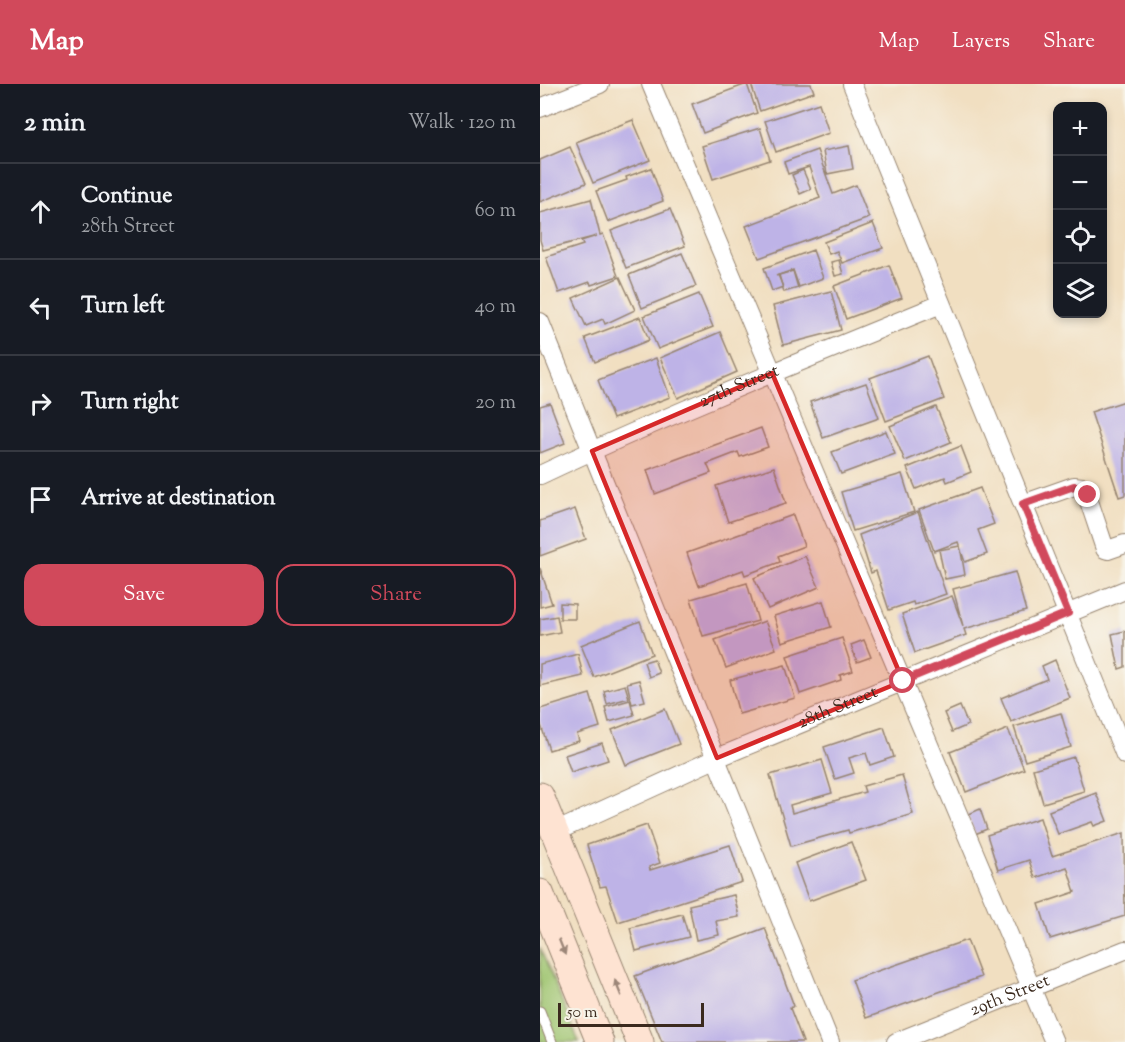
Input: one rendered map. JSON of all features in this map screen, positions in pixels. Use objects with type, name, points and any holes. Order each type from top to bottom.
[{"type":"main road","points":[[540,796],[640,1042]]},
{"type":"main road","points":[[540,893],[600,1042]]},
{"type":"street","points":[[540,108],[600,84]]},
{"type":"street","points":[[651,84],[1033,987],[1054,1042]]},
{"type":"street","points":[[852,84],[1125,755]]},
{"type":"street","name":"27th Street","points":[[540,475],[772,373],[941,304]]},
{"type":"street","points":[[540,322],[830,1042]]},
{"type":"street","points":[[1023,504],[1074,486],[1082,487],[1088,495],[1105,549],[1125,544]]},
{"type":"street","name":"28th Street","points":[[555,832],[717,758],[1125,590]]},
{"type":"street","name":"29th Street","points":[[896,1042],[1125,950]]},
{"type":"lane","points":[[540,1011],[552,1042]]},
{"type":"highlighted area","points":[[772,373],[903,681],[717,758],[592,451]]},
{"type":"green space","points":[[540,948],[579,1042],[540,1042]]},
{"type":"building","points":[[747,84],[757,113],[703,133],[692,104]]},
{"type":"building","points":[[751,84],[811,84],[814,92],[760,111]]},
{"type":"building","points":[[819,103],[829,133],[776,152],[765,121]]},
{"type":"building","points":[[633,120],[650,160],[593,183],[576,142]]},
{"type":"building","points":[[760,128],[770,160],[713,179],[702,146]]},
{"type":"building","points":[[849,146],[853,169],[827,174],[823,151]]},
{"type":"building","points":[[570,147],[586,183],[540,202],[540,160]]},
{"type":"building","points":[[817,150],[833,194],[856,185],[869,218],[759,258],[746,226],[820,198],[809,167],[788,174],[784,162]]},
{"type":"building","points":[[651,168],[663,201],[608,222],[596,191],[627,180],[626,177]]},
{"type":"building","points":[[803,170],[811,189],[800,194],[792,175]]},
{"type":"building","points":[[591,199],[600,235],[603,234],[618,276],[591,285],[590,282],[559,293],[546,257],[583,245],[581,241],[597,236],[543,250],[540,240],[540,213]]},
{"type":"building","points":[[670,209],[685,246],[626,268],[611,231]]},
{"type":"building","points":[[873,223],[883,248],[842,263],[837,251],[829,254],[824,242]]},
{"type":"building","points":[[813,250],[823,278],[799,287],[793,270],[778,275],[783,287],[772,291],[764,268]]},
{"type":"building","points":[[682,253],[696,286],[642,308],[629,275]]},
{"type":"building","points":[[839,260],[843,274],[835,276],[831,262]]},
{"type":"building","points":[[889,265],[902,298],[846,319],[834,286]]},
{"type":"building","points":[[793,271],[798,288],[784,292],[779,275]]},
{"type":"building","points":[[620,277],[635,310],[605,324],[603,319],[586,326],[573,298]]},
{"type":"building","points":[[831,291],[841,330],[783,345],[773,306]]},
{"type":"building","points":[[699,294],[713,327],[658,349],[644,316]]},
{"type":"building","points":[[640,317],[649,340],[595,362],[585,338]]},
{"type":"building","points":[[720,332],[737,372],[678,398],[660,358]]},
{"type":"building","points":[[928,356],[944,399],[886,421],[870,378]]},
{"type":"building","points":[[656,358],[670,397],[613,419],[598,380]]},
{"type":"building","points":[[866,383],[879,418],[823,438],[810,402]]},
{"type":"building","points":[[1125,401],[1125,495],[1119,497],[1091,412]]},
{"type":"building","points":[[550,403],[565,443],[540,453],[540,406]]},
{"type":"building","points":[[936,407],[951,442],[905,461],[890,426]]},
{"type":"building","points":[[761,428],[768,447],[740,457],[738,452],[707,464],[711,473],[655,494],[647,470]]},
{"type":"building","points":[[886,431],[895,454],[841,474],[832,452]]},
{"type":"building","points":[[961,446],[971,472],[947,482],[945,477],[916,489],[907,468]]},
{"type":"building","points":[[774,467],[786,503],[728,522],[716,486]]},
{"type":"building","points":[[902,474],[914,512],[853,531],[841,492]]},
{"type":"building","points":[[980,488],[994,524],[978,530],[987,554],[965,562],[958,542],[934,551],[919,510]]},
{"type":"building","points":[[575,509],[586,539],[540,556],[540,521]]},
{"type":"building","points":[[918,512],[946,594],[914,605],[913,602],[889,610],[876,571],[871,573],[859,535]]},
{"type":"building","points":[[793,515],[804,546],[778,556],[780,562],[745,575],[743,570],[699,586],[687,553]]},
{"type":"building","points":[[960,546],[965,575],[945,579],[939,550]]},
{"type":"building","points":[[805,556],[819,587],[768,609],[754,578]]},
{"type":"building","points":[[540,568],[552,604],[540,607]]},
{"type":"building","points":[[1015,572],[1026,611],[964,629],[966,635],[915,653],[902,614],[952,596],[963,626],[953,589]]},
{"type":"building","points":[[747,583],[758,621],[703,636],[691,599]]},
{"type":"building","points":[[823,601],[831,627],[782,642],[774,616]]},
{"type":"building","points":[[560,603],[575,604],[575,619],[560,619]]},
{"type":"building","points":[[557,616],[560,632],[540,636],[540,619]]},
{"type":"building","points":[[640,621],[652,654],[594,677],[581,645]]},
{"type":"building","points":[[765,621],[776,649],[726,668],[715,640]]},
{"type":"building","points":[[1125,631],[1125,667],[1119,669],[1112,634]]},
{"type":"building","points":[[842,638],[853,671],[840,675],[841,680],[800,694],[787,656]]},
{"type":"building","points":[[864,640],[871,657],[857,662],[851,645]]},
{"type":"building","points":[[578,654],[583,676],[540,686],[540,664]]},
{"type":"building","points":[[654,659],[659,673],[649,677],[644,662]]},
{"type":"building","points":[[1055,660],[1070,698],[1011,722],[1001,698],[1047,679],[1042,666]]},
{"type":"building","points":[[785,665],[795,698],[739,714],[730,680]]},
{"type":"building","points":[[639,680],[645,701],[632,704],[627,683]]},
{"type":"building","points":[[625,685],[629,698],[607,704],[604,691]]},
{"type":"building","points":[[590,694],[600,727],[577,734],[579,741],[549,750],[540,722],[540,709]]},
{"type":"building","points":[[630,700],[634,715],[609,722],[605,707]]},
{"type":"building","points":[[960,706],[968,725],[952,732],[944,713]]},
{"type":"building","points":[[665,709],[679,744],[626,765],[612,730]]},
{"type":"building","points":[[1061,713],[1071,747],[1025,761],[1014,727]]},
{"type":"building","points":[[884,727],[894,757],[870,765],[866,753],[849,758],[854,773],[835,779],[824,747]]},
{"type":"building","points":[[1008,729],[1024,769],[966,792],[950,752]]},
{"type":"building","points":[[602,743],[608,760],[571,772],[565,755]]},
{"type":"building","points":[[1074,757],[1084,791],[1043,803],[1033,769]]},
{"type":"building","points":[[822,760],[832,793],[790,805],[792,813],[865,792],[863,786],[902,775],[913,814],[849,833],[848,830],[791,846],[770,775]]},
{"type":"building","points":[[1096,793],[1107,821],[1094,826],[1092,822],[1058,834],[1049,811]]},
{"type":"building","points":[[980,809],[987,829],[975,834],[967,815]]},
{"type":"building","points":[[1040,818],[1052,856],[1124,833],[1125,916],[1050,939],[1039,904],[1075,892],[1067,867],[1035,878],[1029,860],[998,870],[987,835]]},
{"type":"building","points":[[647,825],[660,863],[649,867],[650,870],[730,845],[742,882],[618,922],[606,886],[600,887],[587,845]]},
{"type":"building","points":[[851,842],[866,880],[809,901],[795,863]]},
{"type":"building","points":[[734,895],[739,917],[716,921],[719,935],[696,940],[689,905]]},
{"type":"building","points":[[682,914],[689,937],[636,951],[630,928]]},
{"type":"building","points":[[765,928],[794,1006],[790,1008],[803,1042],[662,1042],[635,976]]},
{"type":"building","points":[[967,940],[981,977],[866,1018],[852,980]]},
{"type":"route","points":[[903,681],[1068,613],[1023,504],[1074,486],[1082,487],[1088,495]]}]
